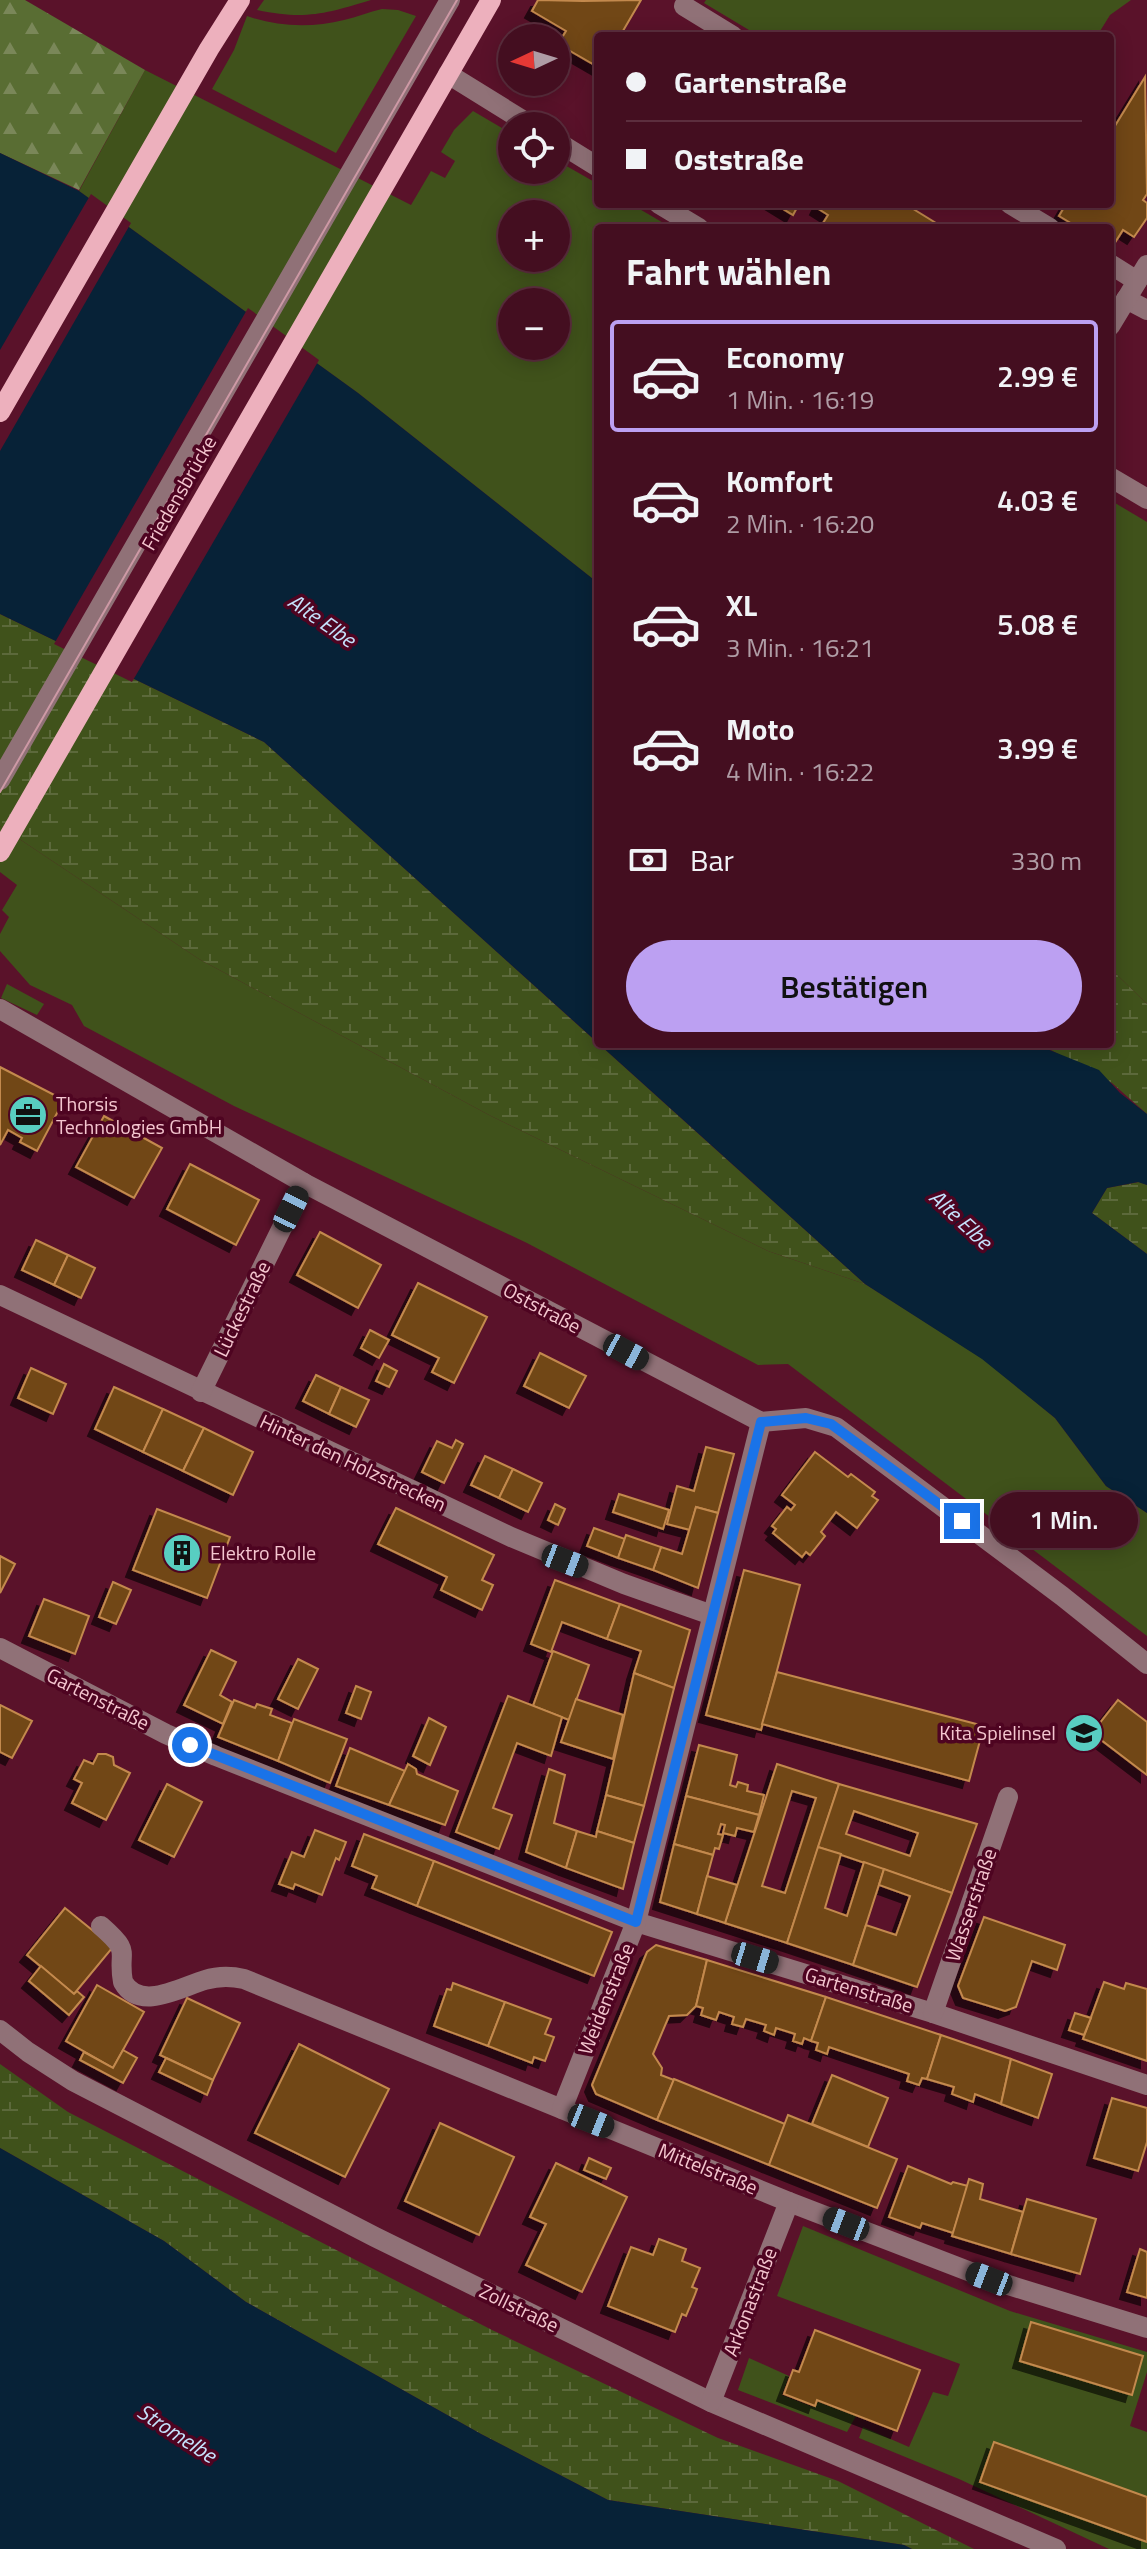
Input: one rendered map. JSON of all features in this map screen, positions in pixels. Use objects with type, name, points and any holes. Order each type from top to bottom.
[{"type":"main road","points":[[0,412],[240,0]]},
{"type":"main road","name":"Friedensbrücke","points":[[0,852],[491,0]]},
{"type":"street","points":[[0,780],[450,0]]},
{"type":"street","points":[[684,6],[726,32]]},
{"type":"street","points":[[448,74],[509,112]]},
{"type":"street","points":[[570,150],[594,165]]},
{"type":"street","points":[[666,208],[692,224]]},
{"type":"street","points":[[1017,208],[1043,224]]},
{"type":"street","points":[[1114,267],[1137,282],[1147,310]]},
{"type":"street","points":[[1114,319],[1137,282]]},
{"type":"street","points":[[1114,479],[1147,499]]},
{"type":"street","name":"Oststraße","points":[[0,1009],[304,1183],[761,1422]]},
{"type":"street","name":"Lückestraße","points":[[201,1392],[304,1183]]},
{"type":"street","name":"Hinter den Holzstrecken","points":[[0,1295],[537,1549],[712,1615]]},
{"type":"street","points":[[761,1422],[806,1418],[836,1427],[1062,1596],[1147,1664]]},
{"type":"street","name":"Weidenstraße","points":[[562,2109],[636,1922],[761,1422]]},
{"type":"street","name":"Gartenstraße","points":[[0,1648],[166,1734],[216,1756],[636,1922],[933,2013],[1147,2085]]},
{"type":"street","name":"Wasserstraße","points":[[933,2013],[1008,1797]]},
{"type":"street","name":"Mittelstraße","points":[[101,1926],[121,1946],[123,1982],[135,1994],[147,1997],[205,1980],[244,1979],[789,2202],[989,2279],[1147,2328]]},
{"type":"street","name":"Zollstraße","points":[[0,2030],[73,2081],[375,2237],[711,2402],[1056,2549]]},
{"type":"street","name":"Arkonastraße","points":[[711,2402],[789,2202]]},
{"type":"green space","points":[[0,0],[25,0],[145,70],[79,190],[0,153]]},
{"type":"green space","points":[[264,0],[371,0],[327,12],[289,15],[257,10]]},
{"type":"green space","points":[[706,0],[1131,0],[1110,15],[1099,32],[752,32],[704,3]]},
{"type":"green space","points":[[382,9],[416,16],[336,153],[212,89],[234,50],[247,16],[283,24],[307,25],[344,20]]},
{"type":"green space","points":[[145,70],[411,205],[431,171],[445,178],[455,161],[441,152],[454,130],[473,111],[498,126],[498,184],[570,184],[570,168],[594,182],[594,208],[638,208],[665,224],[594,224],[594,580],[358,393],[79,191]]},
{"type":"green space","points":[[1114,502],[1147,522],[1147,1004],[1114,972]]},
{"type":"green space","points":[[0,614],[264,742],[594,1040],[594,1048],[603,1048],[865,1284],[768,1251],[491,1116],[199,959],[0,826]]},
{"type":"green space","points":[[0,826],[199,959],[491,1116],[768,1251],[865,1284],[983,1359],[1055,1418],[1106,1486],[1147,1513],[1147,1636],[788,1364],[758,1365],[527,1243],[234,1106],[84,1026],[72,1005],[30,985],[0,951],[0,934],[9,917],[2,910],[17,885],[0,872]]},
{"type":"green space","points":[[1114,972],[1147,1004],[1147,1114],[1112,1083],[1047,1048],[1114,1048]]},
{"type":"green space","points":[[7,984],[44,1004],[37,1015],[1,998]]},
{"type":"green space","points":[[1139,1182],[1147,1185],[1147,1254],[1092,1213],[1107,1188]]},
{"type":"green space","points":[[0,2064],[68,2112],[492,2330],[718,2438],[838,2481],[974,2549],[912,2549],[904,2545],[608,2500],[481,2434],[246,2302],[164,2241],[0,2148]]},
{"type":"green space","points":[[803,2226],[1010,2311],[1147,2352],[1147,2372],[1130,2426],[1147,2432],[1147,2497],[994,2442],[980,2481],[1147,2542],[1147,2549],[1109,2549],[959,2479],[859,2438],[863,2427],[909,2447],[933,2392],[948,2396],[960,2364],[777,2296]],"holes":[[[1032,2323],[1143,2356],[1132,2394],[1020,2361]]]},
{"type":"green space","points":[[749,2358],[789,2376],[782,2395],[813,2407],[816,2401],[856,2416],[847,2432],[738,2390]]},
{"type":"water","name":"Alte Elbe","points":[[0,153],[79,191],[358,393],[594,580],[594,1039],[264,742],[0,614]]},
{"type":"water","name":"Alte Elbe","points":[[603,1048],[1046,1048],[1099,1070],[1120,1093],[1147,1114],[1147,1185],[1138,1182],[1107,1188],[1092,1213],[1147,1254],[1147,1513],[1106,1486],[1055,1418],[982,1359],[865,1284]]},
{"type":"water","name":"Stromelbe","points":[[0,2148],[164,2241],[246,2302],[481,2434],[608,2500],[904,2545],[912,2549],[0,2549]]},
{"type":"pier","points":[[91,194],[131,223],[0,451],[0,350]]},
{"type":"pier","points":[[248,308],[319,360],[132,682],[54,644]]},
{"type":"building","points":[[538,0],[641,0],[622,32],[594,32],[594,65],[570,51],[570,24],[554,24],[532,11]]},
{"type":"building","points":[[1145,77],[1147,194],[1143,200],[1147,203],[1147,218],[1134,237],[1123,230],[1114,244],[1114,224],[1072,224],[1059,216],[1064,208],[1114,208],[1114,127]]},
{"type":"building","points":[[782,208],[797,208],[793,215]]},
{"type":"building","points":[[817,208],[912,208],[938,224],[822,224],[828,215]]},
{"type":"building","name":"Thorsis Technologies GmbH","points":[[0,1067],[64,1100],[37,1151],[20,1142],[22,1138],[8,1130],[0,1145]]},
{"type":"building","points":[[104,1116],[162,1148],[134,1198],[76,1167]]},
{"type":"building","points":[[190,1164],[259,1200],[236,1245],[167,1209]]},
{"type":"building","points":[[320,1232],[381,1265],[358,1308],[297,1275]]},
{"type":"building","points":[[36,1240],[68,1255],[54,1285],[22,1270]]},
{"type":"building","points":[[68,1255],[95,1268],[81,1298],[54,1285]]},
{"type":"building","points":[[418,1283],[487,1317],[454,1383],[432,1372],[439,1358],[392,1335]]},
{"type":"building","points":[[370,1330],[389,1340],[379,1358],[361,1348]]},
{"type":"building","points":[[540,1353],[586,1376],[569,1408],[524,1386]]},
{"type":"building","points":[[384,1364],[397,1371],[389,1387],[376,1381]]},
{"type":"building","points":[[31,1368],[66,1384],[53,1414],[18,1398]]},
{"type":"building","points":[[316,1375],[341,1387],[329,1414],[303,1401]]},
{"type":"building","points":[[114,1387],[163,1409],[143,1452],[95,1429]]},
{"type":"building","points":[[341,1387],[369,1400],[356,1427],[329,1414]]},
{"type":"building","points":[[163,1409],[204,1428],[183,1471],[143,1452]]},
{"type":"building","points":[[204,1428],[253,1452],[233,1495],[183,1471]]},
{"type":"building","points":[[456,1440],[463,1444],[444,1483],[422,1472],[437,1441],[452,1448]]},
{"type":"building","points":[[706,1447],[734,1454],[718,1513],[696,1507],[690,1530],[667,1524],[677,1486],[694,1491]]},
{"type":"building","points":[[815,1452],[848,1477],[851,1474],[875,1492],[872,1496],[878,1500],[857,1528],[836,1512],[821,1532],[825,1536],[810,1555],[806,1552],[802,1557],[773,1533],[776,1529],[772,1526],[787,1507],[791,1510],[795,1505],[782,1495]]},
{"type":"building","points":[[485,1456],[513,1469],[499,1498],[471,1485]]},
{"type":"building","points":[[513,1469],[542,1483],[528,1512],[499,1498]]},
{"type":"building","points":[[619,1494],[669,1510],[663,1529],[613,1512]]},
{"type":"building","points":[[555,1504],[565,1509],[558,1525],[548,1520]]},
{"type":"building","points":[[696,1507],[718,1513],[698,1588],[653,1570],[661,1547],[682,1554]]},
{"type":"building","points":[[396,1508],[494,1555],[482,1580],[493,1585],[482,1610],[441,1590],[447,1577],[378,1544]]},
{"type":"building","name":"Elektro Rolle","points":[[157,1509],[230,1537],[207,1598],[133,1570]]},
{"type":"building","points":[[594,1528],[625,1539],[618,1558],[587,1546]]},
{"type":"building","points":[[626,1535],[661,1547],[653,1570],[618,1558]]},
{"type":"building","points":[[0,1556],[15,1564],[0,1593]]},
{"type":"building","points":[[744,1570],[800,1585],[761,1730],[706,1715]]},
{"type":"building","points":[[555,1580],[620,1604],[607,1639],[562,1622],[551,1652],[531,1644]]},
{"type":"building","points":[[113,1582],[131,1590],[116,1624],[99,1617]]},
{"type":"building","points":[[44,1599],[89,1616],[75,1654],[29,1636]]},
{"type":"building","points":[[620,1604],[690,1630],[674,1688],[634,1673],[641,1651],[607,1639]]},
{"type":"building","points":[[211,1650],[236,1662],[220,1695],[232,1702],[223,1724],[184,1705]]},
{"type":"building","points":[[553,1651],[589,1665],[569,1720],[533,1706]]},
{"type":"building","points":[[298,1659],[318,1669],[298,1709],[278,1699]]},
{"type":"building","points":[[777,1672],[984,1726],[969,1781],[762,1724]]},
{"type":"building","points":[[634,1673],[674,1688],[644,1806],[606,1795]]},
{"type":"building","points":[[356,1686],[371,1692],[361,1719],[346,1713]]},
{"type":"building","points":[[508,1696],[562,1717],[551,1756],[517,1743],[493,1808],[512,1815],[499,1849],[456,1832]]},
{"type":"building","points":[[576,1699],[623,1715],[613,1759],[561,1742]]},
{"type":"building","points":[[234,1700],[255,1708],[257,1704],[272,1709],[270,1715],[292,1723],[278,1761],[218,1737]]},
{"type":"building","points":[[1118,1700],[1147,1722],[1147,1775],[1092,1733]]},
{"type":"building","points":[[0,1705],[32,1721],[12,1758],[0,1752]]},
{"type":"building","points":[[429,1718],[446,1727],[430,1765],[413,1756]]},
{"type":"building","points":[[294,1719],[347,1739],[330,1783],[278,1761]]},
{"type":"building","points":[[699,1745],[737,1755],[730,1785],[736,1787],[738,1782],[748,1785],[747,1791],[764,1795],[759,1815],[686,1796]]},
{"type":"building","points":[[350,1748],[405,1771],[389,1805],[336,1786]]},
{"type":"building","points":[[98,1754],[113,1757],[114,1765],[130,1773],[106,1820],[72,1803],[82,1783],[74,1779],[84,1760],[93,1764]]},
{"type":"building","points":[[408,1764],[416,1769],[417,1774],[458,1791],[445,1825],[389,1805]]},
{"type":"building","points":[[777,1764],[839,1784],[787,1943],[725,1923]],"holes":[[[792,1791],[816,1798],[785,1893],[762,1886]]]},
{"type":"building","points":[[549,1769],[565,1775],[554,1823],[577,1831],[566,1868],[526,1852]]},
{"type":"building","points":[[167,1784],[202,1802],[174,1857],[139,1840]]},
{"type":"building","points":[[839,1784],[977,1824],[952,1893],[818,1847]],"holes":[[[854,1811],[918,1833],[910,1856],[846,1834]]]},
{"type":"building","points":[[606,1795],[644,1806],[634,1843],[597,1831]]},
{"type":"building","points":[[686,1796],[759,1815],[754,1832],[737,1828],[735,1836],[723,1833],[725,1825],[721,1824],[718,1834],[723,1835],[719,1849],[715,1848],[713,1855],[674,1844]]},
{"type":"building","points":[[315,1830],[346,1842],[339,1860],[336,1858],[322,1895],[295,1884],[293,1889],[279,1884],[292,1852],[304,1857]]},
{"type":"building","points":[[577,1831],[596,1837],[597,1831],[634,1843],[623,1889],[566,1868]]},
{"type":"building","points":[[364,1834],[434,1861],[417,1906],[372,1888],[377,1876],[352,1866]]},
{"type":"building","points":[[674,1844],[713,1855],[697,1914],[660,1902]]},
{"type":"building","points":[[818,1847],[841,1854],[825,1908],[847,1916],[864,1862],[884,1869],[853,1965],[787,1943]]},
{"type":"building","points":[[434,1861],[612,1932],[594,1976],[417,1906]]},
{"type":"building","points":[[884,1869],[952,1893],[917,1987],[853,1965],[866,1925],[896,1935],[910,1896],[879,1885]]},
{"type":"building","points":[[707,1876],[737,1885],[725,1923],[697,1914]]},
{"type":"building","points":[[65,1908],[113,1947],[74,1994],[27,1955]]},
{"type":"building","points":[[984,1917],[1065,1945],[1057,1970],[1032,1961],[1016,2007],[1005,2011],[963,1998],[958,1986]]},
{"type":"building","points":[[656,1945],[707,1960],[696,2006],[687,2015],[669,2016],[653,2054],[662,2068],[661,2075],[674,2080],[657,2120],[596,2094],[592,2085],[647,1952]]},
{"type":"building","points":[[707,1960],[826,1997],[811,2041],[804,2038],[802,2044],[793,2041],[795,2034],[776,2028],[774,2035],[764,2031],[766,2025],[746,2019],[743,2027],[732,2024],[734,2017],[719,2012],[716,2020],[701,2015],[703,2008],[696,2006]]},
{"type":"building","points":[[41,1966],[74,1994],[77,1991],[84,1997],[69,2015],[29,1981]]},
{"type":"building","points":[[1104,1982],[1124,1989],[1126,1983],[1147,1989],[1147,2061],[1083,2039]]},
{"type":"building","points":[[453,1983],[505,2002],[488,2046],[434,2026],[447,1989],[451,1990]]},
{"type":"building","points":[[97,1985],[144,2012],[113,2068],[66,2041]]},
{"type":"building","points":[[826,1997],[941,2035],[927,2079],[922,2078],[919,2085],[907,2081],[909,2074],[829,2047],[827,2054],[816,2050],[818,2043],[811,2041]]},
{"type":"building","points":[[187,1998],[240,2023],[213,2080],[160,2055]]},
{"type":"building","points":[[505,2002],[551,2019],[545,2034],[554,2037],[545,2061],[534,2057],[532,2063],[488,2046]]},
{"type":"building","points":[[1075,2013],[1091,2018],[1084,2035],[1069,2030]]},
{"type":"building","points":[[941,2035],[1011,2059],[1001,2104],[975,2094],[973,2102],[952,2094],[954,2087],[927,2079]]},
{"type":"building","points":[[299,2044],[389,2089],[345,2177],[255,2133]]},
{"type":"building","points":[[123,2050],[137,2058],[123,2083],[80,2060],[84,2052],[113,2068]]},
{"type":"building","points":[[166,2058],[213,2080],[207,2095],[159,2072]]},
{"type":"building","points":[[1011,2059],[1052,2074],[1038,2118],[1001,2104]]},
{"type":"building","points":[[832,2075],[888,2098],[868,2147],[812,2124]]},
{"type":"building","points":[[674,2079],[785,2124],[769,2165],[657,2120]]},
{"type":"building","points":[[1112,2098],[1147,2108],[1147,2142],[1138,2171],[1094,2158]]},
{"type":"building","points":[[788,2115],[897,2159],[877,2208],[769,2165]]},
{"type":"building","points":[[440,2123],[514,2157],[479,2235],[405,2201]]},
{"type":"building","points":[[589,2158],[611,2168],[606,2179],[584,2170]]},
{"type":"building","points":[[556,2163],[627,2197],[582,2292],[526,2265],[546,2224],[530,2217]]},
{"type":"building","points":[[908,2166],[951,2184],[968,2186],[953,2233],[922,2223],[920,2228],[889,2217]]},
{"type":"building","points":[[969,2179],[983,2184],[980,2199],[1023,2212],[1011,2254],[952,2236]]},
{"type":"building","points":[[1027,2199],[1096,2219],[1080,2274],[1011,2254]]},
{"type":"building","points":[[659,2239],[686,2249],[682,2261],[700,2268],[692,2287],[697,2289],[694,2297],[686,2316],[682,2314],[675,2332],[608,2306],[631,2247],[653,2255]]},
{"type":"building","points":[[1140,2249],[1147,2252],[1147,2298],[1127,2292]]},
{"type":"building","points":[[1031,2322],[1143,2356],[1132,2395],[1020,2361]]},
{"type":"building","points":[[815,2330],[920,2370],[897,2431],[817,2400],[815,2406],[784,2394],[793,2370],[799,2372]]},
{"type":"building","points":[[994,2442],[1147,2497],[1147,2542],[980,2482]]},
{"type":"tram line","points":[[0,792],[457,0]]},
{"type":"place","name":"Thorsis Technologies GmbH","points":[[28,1115]]},
{"type":"place","name":"Elektro Rolle","points":[[182,1553]]},
{"type":"place","name":"Kita Spielinsel","points":[[1084,1733]]},
{"type":"route","points":[[190,1745],[636,1922],[761,1422],[806,1418],[831,1424],[962,1521]]}]
